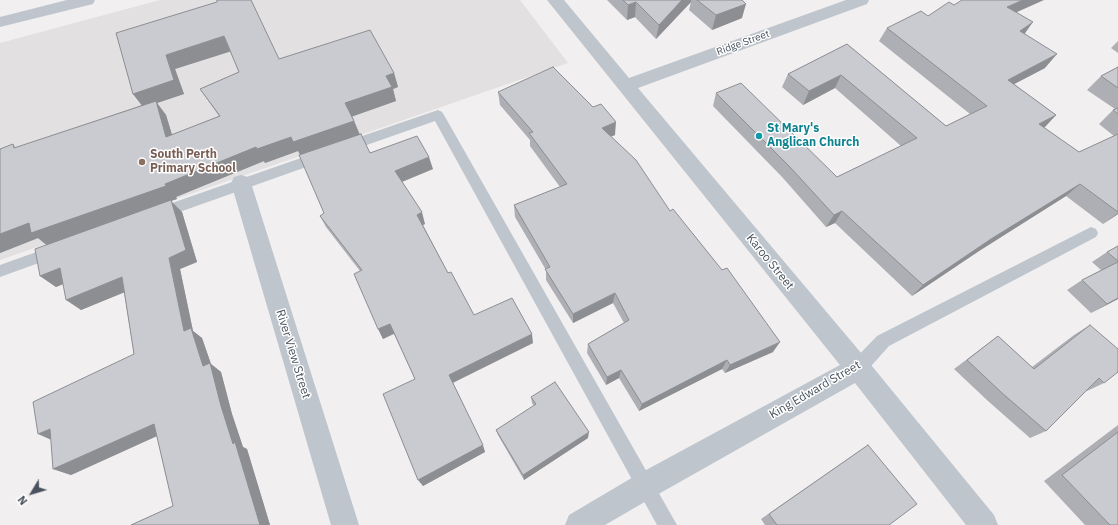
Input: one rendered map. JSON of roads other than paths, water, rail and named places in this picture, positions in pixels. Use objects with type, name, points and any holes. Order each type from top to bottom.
[{"type":"street","points":[[0,22],[86,0]]},
{"type":"street","name":"Karoo Street","points":[[555,0],[858,368],[984,525]]},
{"type":"street","name":"Ridge Street","points":[[626,86],[861,0]]},
{"type":"street","name":"River View Street","points":[[241,183],[345,525]]},
{"type":"street","name":"King Edward Street","points":[[579,525],[645,486],[858,368]]},
{"type":"lane","points":[[146,218],[241,183],[438,115],[667,525]]},
{"type":"lane","name":"King Edward Street","points":[[858,368],[884,341],[1091,233]]},
{"type":"lane","points":[[0,271],[66,247]]},
{"type":"place","name":"St Mary's Anglican Church","points":[[759,136]]},
{"type":"place","name":"South Perth Primary School","points":[[142,162]]}]
